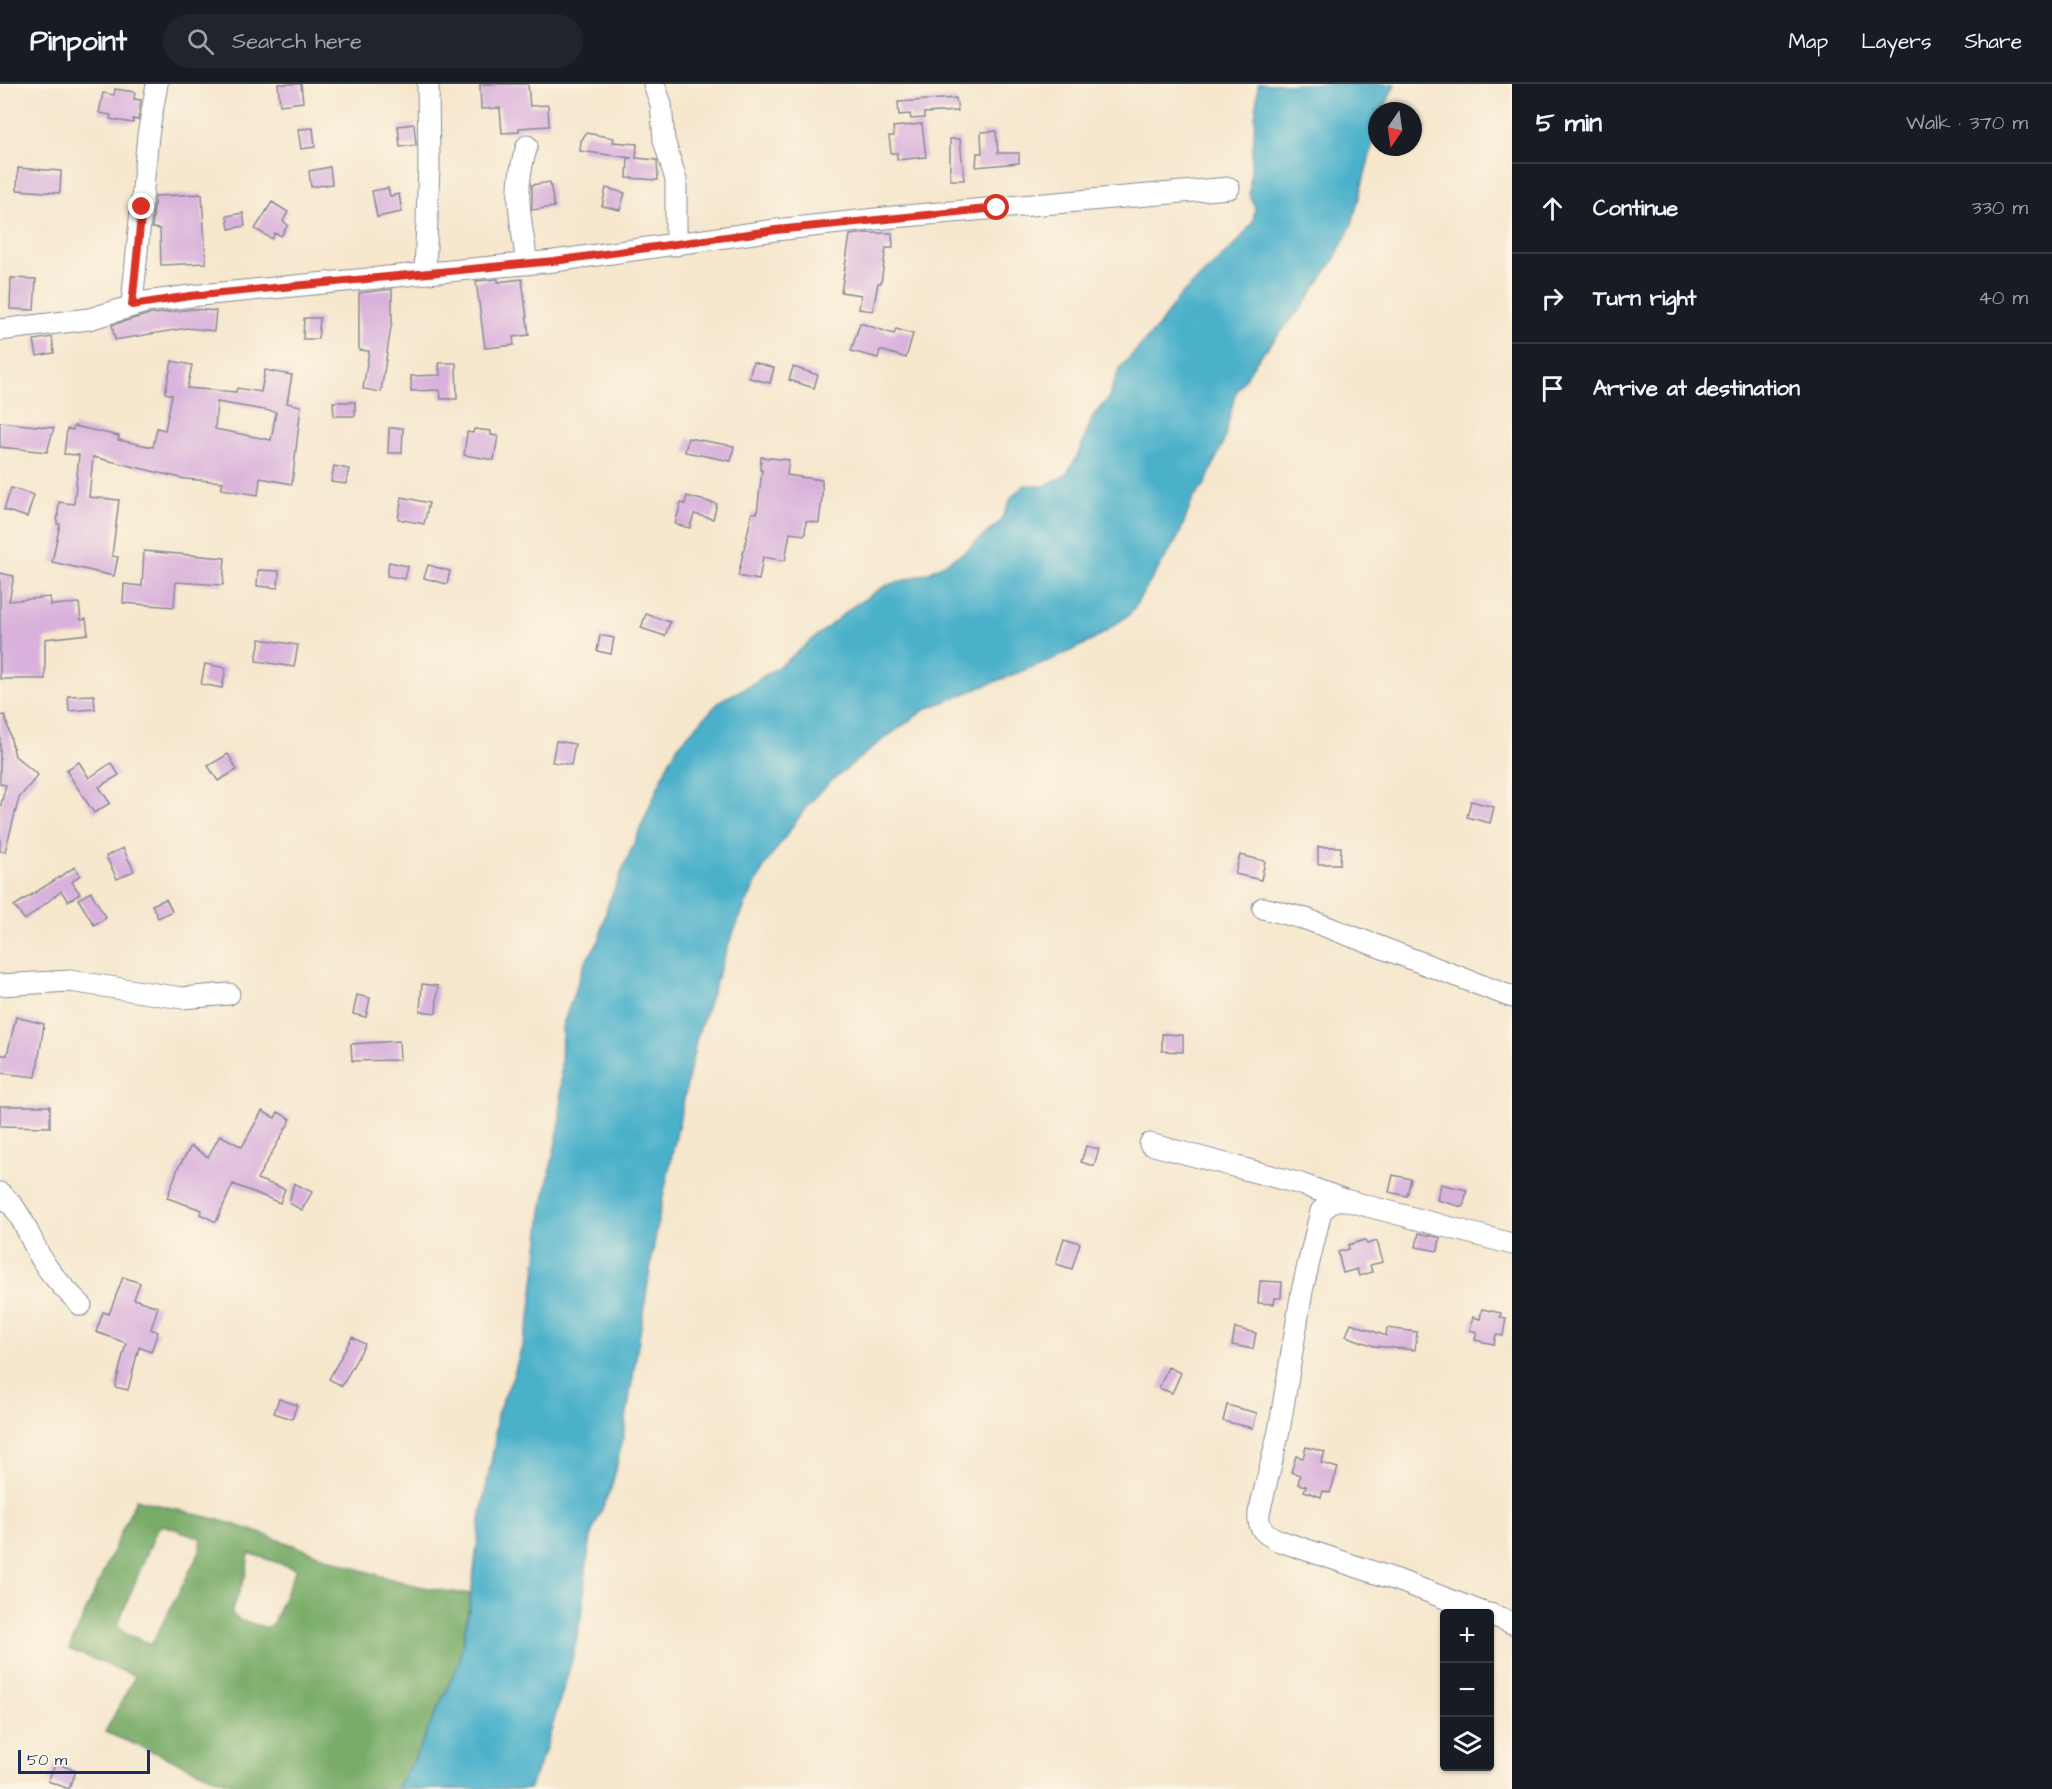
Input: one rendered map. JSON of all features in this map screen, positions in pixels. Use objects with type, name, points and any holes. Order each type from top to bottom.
[{"type":"street","points":[[132,305],[147,145],[157,84]]},
{"type":"street","points":[[424,273],[429,165],[428,84]]},
{"type":"street","points":[[654,84],[661,104],[664,140],[676,180],[676,245]]},
{"type":"street","points":[[527,146],[518,181],[527,264]]},
{"type":"street","points":[[0,330],[89,319],[132,305],[190,296],[527,264],[776,230],[871,220],[1229,188]]},
{"type":"street","points":[[1263,908],[1306,919],[1512,997]]},
{"type":"street","points":[[0,985],[70,981],[182,998],[229,994]]},
{"type":"street","points":[[1150,1144],[1301,1184],[1345,1200],[1512,1244]]},
{"type":"street","points":[[0,1193],[20,1212],[35,1247],[51,1275],[81,1305]]},
{"type":"street","points":[[1345,1200],[1335,1200],[1321,1211],[1302,1291],[1279,1431],[1259,1513],[1259,1524],[1265,1533],[1280,1541],[1400,1581],[1475,1609]]},
{"type":"street","points":[[1494,1616],[1512,1623]]},
{"type":"green space","points":[[136,1499],[237,1525],[387,1578],[443,1591],[471,1594],[459,1663],[415,1758],[396,1789],[243,1789],[105,1732],[135,1676],[69,1649]],"holes":[[[163,1525],[201,1538],[200,1551],[152,1644],[126,1634],[117,1626],[157,1529]],[[249,1553],[296,1569],[272,1625],[268,1628],[239,1620],[231,1613],[246,1574]]]},
{"type":"water","points":[[1258,84],[1395,84],[1387,102],[1368,102],[1370,156],[1352,224],[1334,260],[1305,303],[1257,360],[1235,394],[1224,441],[1205,484],[1193,499],[1179,536],[1130,614],[1095,639],[1058,657],[926,709],[881,741],[829,783],[807,806],[765,865],[729,943],[697,1037],[658,1221],[623,1438],[612,1486],[592,1532],[583,1607],[572,1660],[545,1751],[529,1789],[396,1789],[415,1758],[459,1663],[469,1610],[481,1514],[494,1447],[497,1414],[514,1374],[530,1318],[543,1204],[560,1123],[562,1027],[585,962],[599,941],[608,904],[667,766],[678,746],[721,700],[749,686],[784,663],[852,607],[885,586],[928,573],[963,553],[1000,522],[1012,497],[1025,485],[1044,486],[1066,475],[1078,455],[1093,416],[1108,399],[1120,368],[1159,326],[1178,298],[1238,242],[1253,222],[1255,208],[1249,194]]},
{"type":"building","points":[[278,84],[301,84],[303,102],[280,105]]},
{"type":"building","points":[[480,84],[528,84],[530,106],[548,105],[549,126],[519,128],[519,132],[502,133],[500,108],[481,109]]},
{"type":"building","points":[[115,89],[135,92],[134,99],[141,100],[138,120],[133,119],[133,123],[110,119],[111,115],[99,113],[103,93],[114,95]]},
{"type":"building","points":[[956,98],[958,111],[924,113],[924,118],[911,119],[910,114],[899,115],[898,102]]},
{"type":"building","points":[[414,124],[416,145],[400,147],[398,126]]},
{"type":"building","points":[[922,124],[926,157],[897,160],[897,153],[891,153],[889,136],[894,136],[893,127]]},
{"type":"building","points":[[313,128],[315,147],[301,149],[298,129]]},
{"type":"building","points":[[996,131],[998,153],[1019,153],[1019,163],[976,167],[977,153],[982,153],[981,132]]},
{"type":"building","points":[[586,133],[614,138],[613,142],[637,144],[636,158],[657,160],[658,180],[627,178],[628,158],[632,158],[580,151],[581,141]]},
{"type":"building","points":[[950,139],[960,139],[964,180],[950,180]]},
{"type":"building","points":[[330,167],[332,184],[311,187],[309,171]]},
{"type":"building","points":[[18,168],[61,171],[60,193],[17,190]]},
{"type":"building","points":[[550,182],[554,207],[532,210],[532,185]]},
{"type":"building","points":[[388,188],[390,196],[399,194],[402,212],[377,217],[372,191]]},
{"type":"building","points":[[606,188],[625,193],[620,210],[602,206]]},
{"type":"building","points":[[202,194],[206,263],[161,265],[160,229],[152,228],[155,196]]},
{"type":"building","points":[[272,202],[288,212],[283,221],[288,225],[281,236],[275,233],[272,239],[255,229]]},
{"type":"building","points":[[243,213],[245,226],[229,229],[227,216]]},
{"type":"building","points":[[892,233],[893,248],[886,248],[881,283],[878,283],[873,311],[859,309],[861,295],[841,292],[850,235]]},
{"type":"building","points":[[11,278],[36,279],[34,310],[10,309]]},
{"type":"building","points":[[498,279],[498,282],[522,279],[529,335],[513,337],[514,345],[485,348],[476,281]]},
{"type":"building","points":[[392,289],[392,320],[381,392],[363,389],[369,351],[359,350],[359,293]]},
{"type":"building","points":[[193,309],[216,311],[214,331],[187,328],[115,340],[112,325],[146,315]]},
{"type":"building","points":[[304,318],[320,318],[318,339],[303,339]]},
{"type":"building","points":[[860,323],[894,334],[896,329],[913,334],[906,358],[880,350],[878,358],[851,351]]},
{"type":"building","points":[[52,337],[54,353],[37,356],[34,340]]},
{"type":"building","points":[[172,361],[192,365],[187,388],[236,392],[237,388],[261,392],[265,370],[292,375],[287,403],[301,406],[292,484],[260,478],[258,495],[221,489],[223,482],[185,479],[93,457],[89,497],[119,500],[112,556],[118,557],[114,576],[52,562],[60,524],[57,524],[59,502],[74,504],[79,455],[64,454],[67,429],[73,430],[74,426],[119,436],[118,440],[153,447],[157,428],[165,430],[172,395],[165,393]],"holes":[[[217,402],[276,412],[271,440],[215,429]]]},
{"type":"building","points":[[753,362],[774,368],[770,383],[749,378]]},
{"type":"building","points":[[439,363],[456,363],[457,399],[441,399],[440,390],[411,391],[411,376],[440,375]]},
{"type":"building","points":[[793,367],[818,375],[814,388],[789,380]]},
{"type":"building","points":[[333,402],[355,402],[355,416],[334,416]]},
{"type":"building","points":[[0,422],[54,428],[47,452],[0,447]]},
{"type":"building","points":[[389,428],[403,428],[402,453],[388,453]]},
{"type":"building","points":[[474,429],[491,431],[491,435],[498,436],[494,460],[464,455],[467,432],[473,433]]},
{"type":"building","points":[[688,438],[734,446],[731,461],[685,452]]},
{"type":"building","points":[[761,457],[789,460],[787,475],[822,480],[822,497],[819,523],[806,521],[805,535],[790,533],[785,561],[763,557],[759,580],[738,576],[752,513],[757,513],[762,470],[760,470]]},
{"type":"building","points":[[334,466],[349,469],[346,484],[331,482]]},
{"type":"building","points":[[11,488],[34,495],[27,517],[4,510]]},
{"type":"building","points":[[687,496],[717,504],[713,519],[694,514],[690,528],[675,524],[681,503],[685,504]]},
{"type":"building","points":[[402,497],[429,503],[424,524],[398,519]]},
{"type":"building","points":[[144,551],[225,558],[223,585],[176,582],[174,607],[123,603],[124,584],[142,586]]},
{"type":"building","points":[[389,562],[408,566],[405,579],[387,576]]},
{"type":"building","points":[[428,565],[450,571],[447,584],[424,578]]},
{"type":"building","points":[[258,570],[279,571],[278,588],[257,586]]},
{"type":"building","points":[[0,573],[14,576],[9,601],[50,597],[51,605],[79,603],[81,620],[86,619],[88,634],[45,639],[45,679],[0,679]]},
{"type":"building","points":[[646,614],[670,622],[665,636],[641,628]]},
{"type":"building","points":[[600,635],[614,638],[611,654],[597,651]]},
{"type":"building","points":[[260,639],[298,645],[294,667],[256,661]]},
{"type":"building","points":[[205,664],[226,668],[222,688],[201,684]]},
{"type":"building","points":[[94,695],[95,709],[69,711],[68,696]]},
{"type":"building","points":[[5,715],[15,756],[38,775],[19,798],[5,852],[0,851],[0,808],[6,785],[0,784],[0,716]]},
{"type":"building","points":[[556,741],[575,744],[571,765],[552,762]]},
{"type":"building","points":[[228,754],[237,770],[218,781],[208,766]]},
{"type":"building","points":[[79,762],[89,778],[111,763],[119,775],[99,787],[110,803],[94,813],[66,770]]},
{"type":"building","points":[[1471,801],[1494,807],[1490,823],[1467,817]]},
{"type":"building","points":[[1318,847],[1341,847],[1340,864],[1318,864]]},
{"type":"building","points":[[123,848],[134,871],[117,879],[106,856]]},
{"type":"building","points":[[1240,855],[1265,861],[1261,880],[1235,874]]},
{"type":"building","points":[[75,867],[80,875],[72,882],[80,894],[68,901],[61,891],[25,920],[14,906]]},
{"type":"building","points":[[91,892],[106,918],[94,925],[78,899]]},
{"type":"building","points":[[166,899],[172,911],[158,918],[152,905]]},
{"type":"building","points":[[422,984],[438,986],[436,1013],[420,1011]]},
{"type":"building","points":[[357,995],[370,998],[366,1017],[353,1014]]},
{"type":"building","points":[[16,1017],[44,1024],[36,1077],[0,1073],[0,1055],[7,1055]]},
{"type":"building","points":[[1162,1034],[1183,1035],[1183,1052],[1162,1051]]},
{"type":"building","points":[[399,1041],[400,1060],[352,1061],[351,1044]]},
{"type":"building","points":[[0,1106],[50,1106],[50,1127],[0,1126]]},
{"type":"building","points":[[262,1111],[275,1118],[278,1112],[291,1119],[257,1179],[285,1189],[280,1203],[233,1184],[216,1222],[200,1214],[202,1210],[167,1198],[178,1168],[191,1146],[208,1157],[220,1135],[242,1147]]},
{"type":"building","points":[[1086,1146],[1099,1149],[1094,1166],[1081,1162]]},
{"type":"building","points":[[1393,1175],[1411,1179],[1407,1196],[1389,1192]]},
{"type":"building","points":[[294,1183],[312,1192],[302,1210],[289,1203]]},
{"type":"building","points":[[1441,1184],[1467,1190],[1463,1207],[1437,1200]]},
{"type":"building","points":[[1419,1233],[1440,1238],[1438,1251],[1416,1247]]},
{"type":"building","points":[[1064,1238],[1080,1243],[1072,1269],[1056,1264]]},
{"type":"building","points":[[1365,1240],[1367,1244],[1377,1241],[1383,1262],[1370,1265],[1372,1272],[1359,1276],[1357,1269],[1343,1273],[1338,1252],[1349,1249],[1348,1245]]},
{"type":"building","points":[[123,1277],[140,1283],[134,1299],[158,1307],[151,1329],[158,1332],[151,1352],[139,1347],[128,1390],[115,1387],[126,1343],[96,1332],[103,1312],[109,1314]]},
{"type":"building","points":[[1260,1281],[1282,1282],[1281,1298],[1275,1298],[1274,1304],[1258,1303]]},
{"type":"building","points":[[1482,1309],[1501,1313],[1500,1317],[1506,1318],[1503,1336],[1496,1335],[1494,1344],[1475,1340],[1477,1332],[1470,1330],[1473,1317],[1480,1319]]},
{"type":"building","points":[[1351,1323],[1386,1336],[1387,1328],[1417,1332],[1415,1350],[1374,1346],[1346,1336]]},
{"type":"building","points":[[1235,1328],[1256,1333],[1253,1349],[1232,1345]]},
{"type":"building","points":[[352,1337],[365,1344],[342,1386],[329,1379]]},
{"type":"building","points":[[1168,1367],[1181,1373],[1172,1393],[1159,1388]]},
{"type":"building","points":[[279,1399],[297,1405],[292,1419],[274,1413]]},
{"type":"building","points":[[1227,1405],[1257,1413],[1253,1428],[1223,1421]]},
{"type":"building","points":[[1306,1447],[1325,1452],[1321,1463],[1338,1468],[1330,1493],[1323,1491],[1321,1497],[1304,1491],[1306,1486],[1298,1484],[1300,1475],[1291,1472],[1296,1456],[1303,1458]]},
{"type":"building","points":[[56,1763],[76,1771],[69,1789],[48,1781]]},
{"type":"route","points":[[142,207],[132,305],[190,296],[554,261],[776,230],[997,208]]}]
